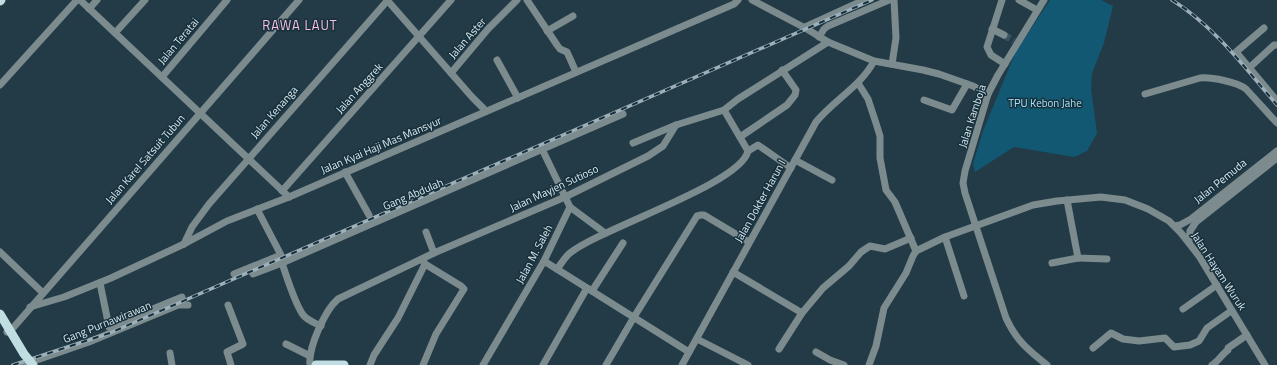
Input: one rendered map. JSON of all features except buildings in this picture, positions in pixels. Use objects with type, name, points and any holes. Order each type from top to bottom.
[{"type":"main road","points":[[0,308],[10,330]]},
{"type":"main road","points":[[0,314],[30,364]]},
{"type":"main road","points":[[0,320],[23,347],[30,364]]},
{"type":"main road","points":[[316,365],[344,365]]},
{"type":"street","points":[[0,85],[78,0],[289,197]]},
{"type":"street","points":[[89,9],[97,0]]},
{"type":"street","points":[[114,33],[145,0]]},
{"type":"street","name":"Jalan Teratai","points":[[162,77],[227,0]]},
{"type":"street","name":"Jalan Karel Satsuit Tubun","points":[[10,330],[299,0]]},
{"type":"street","points":[[387,0],[486,111]]},
{"type":"street","name":"Jalan Kenanga","points":[[184,244],[192,227],[200,216],[387,0]]},
{"type":"street","name":"Jalan Anggrek","points":[[282,191],[451,0]]},
{"type":"street","name":"Jalan Aster","points":[[451,73],[488,29],[517,0]]},
{"type":"street","points":[[527,0],[560,49],[567,52],[576,72]]},
{"type":"street","name":"Jalan Kyai Haji Mas Mansyur","points":[[30,308],[100,283],[141,265],[227,221],[289,197],[518,98],[734,4],[738,0]]},
{"type":"street","points":[[752,0],[764,2],[803,28],[828,42],[874,61],[923,70],[967,84],[988,94]]},
{"type":"street","points":[[803,28],[864,0]]},
{"type":"street","points":[[819,37],[828,26],[890,0]]},
{"type":"street","points":[[892,64],[896,38],[894,0]]},
{"type":"street","points":[[1002,0],[987,47],[991,55],[1005,64]]},
{"type":"street","points":[[1019,0],[1037,10]]},
{"type":"street","name":"Jalan Kamboja","points":[[1044,0],[1016,42],[988,94],[964,180],[975,226],[1011,330],[1023,345],[1047,365]]},
{"type":"street","points":[[548,31],[573,16]]},
{"type":"street","points":[[1264,28],[1236,52],[1277,101]]},
{"type":"street","points":[[992,29],[1004,35]]},
{"type":"street","points":[[633,143],[676,125],[724,110],[782,70],[828,42]]},
{"type":"street","points":[[1249,68],[1274,45],[1277,45]]},
{"type":"street","points":[[497,60],[518,98]]},
{"type":"street","name":"Jalan Dokter Harun I","points":[[682,365],[816,122],[832,105],[858,83],[869,71],[874,61]]},
{"type":"street","points":[[740,137],[784,108],[793,98],[796,90],[782,70]]},
{"type":"street","points":[[1145,94],[1200,78],[1215,78],[1241,85],[1246,88],[1277,123]]},
{"type":"street","points":[[858,83],[873,109],[880,136],[880,158],[886,190],[895,202],[916,251],[912,256],[906,273],[884,308],[871,364]]},
{"type":"street","points":[[924,100],[952,110],[967,84]]},
{"type":"street","points":[[724,110],[748,150]]},
{"type":"street","name":"Gang Abdulah","points":[[253,274],[282,263],[623,114]]},
{"type":"street","name":"Jalan Mayjen Sutioso","points":[[310,365],[310,356],[321,326],[330,308],[338,299],[423,262],[434,253],[565,197],[656,152],[663,146],[676,125]]},
{"type":"street","points":[[557,269],[570,253],[605,233],[711,184],[728,174],[745,157],[748,150],[758,145],[791,168]]},
{"type":"street","points":[[542,149],[570,206],[605,233]]},
{"type":"street","name":"Jalan Pemuda","points":[[1175,226],[1191,219],[1277,156]]},
{"type":"street","name":"Jalan Pemuda","points":[[1189,242],[1190,231],[1196,222],[1277,156]]},
{"type":"street","points":[[795,160],[832,180]]},
{"type":"street","points":[[345,172],[369,215]]},
{"type":"street","name":"Jalan Hayam Wuruk","points":[[916,251],[945,237],[1033,206],[1067,200],[1101,197],[1125,200],[1148,208],[1175,226],[1189,242],[1265,365]]},
{"type":"street","points":[[1067,200],[1078,258]]},
{"type":"street","name":"Jalan M. Saleh","points":[[483,365],[544,261],[570,206]]},
{"type":"street","points":[[234,274],[281,255],[257,209]]},
{"type":"street","points":[[606,365],[695,219],[701,215],[704,215],[749,242]]},
{"type":"street","points":[[426,232],[434,253]]},
{"type":"street","points":[[945,237],[964,296]]},
{"type":"street","points":[[779,349],[802,313],[823,288],[848,266],[861,252],[870,246],[885,249],[911,238]]},
{"type":"street","points":[[544,365],[589,290],[623,243]]},
{"type":"street","points":[[0,252],[43,293]]},
{"type":"street","points":[[1052,264],[1078,258],[1107,259]]},
{"type":"street","points":[[544,261],[689,352]]},
{"type":"street","points":[[370,365],[398,318],[423,262],[464,289],[436,334],[423,365]]},
{"type":"street","points":[[282,263],[301,312],[307,319],[321,326]]},
{"type":"street","points":[[733,272],[802,313]]},
{"type":"street","points":[[100,283],[109,327],[182,297]]},
{"type":"street","points":[[1183,309],[1216,285]]},
{"type":"street","name":"Gang Purnawirawan","points":[[30,364],[71,350],[178,304],[188,305]]},
{"type":"street","points":[[228,305],[243,344],[227,352],[230,365]]},
{"type":"street","points":[[1093,348],[1111,333],[1123,339],[1139,341],[1165,338],[1174,347],[1190,345],[1199,342],[1207,328],[1212,323],[1231,311]]},
{"type":"street","points":[[1212,365],[1219,360],[1228,348],[1247,335]]},
{"type":"street","points":[[697,339],[748,365]]},
{"type":"street","points":[[286,344],[310,356]]},
{"type":"street","points":[[816,352],[844,365]]},
{"type":"street","points":[[170,353],[172,365]]},
{"type":"green space","name":"TPU Kebon Jahe","points":[[1050,0],[1101,0],[1113,6],[1104,43],[1092,73],[1091,89],[1097,133],[1087,151],[1074,157],[1014,147],[975,172],[973,164],[983,131],[1016,51]]},
{"type":"tunnel","points":[[1004,35],[1014,41]]},
{"type":"railway","points":[[13,365],[110,333],[872,0]]},
{"type":"railway","points":[[1172,0],[1202,22],[1241,62],[1277,105]]},
{"type":"district","name":"RAWA LAUT","points":[[300,25]]}]
